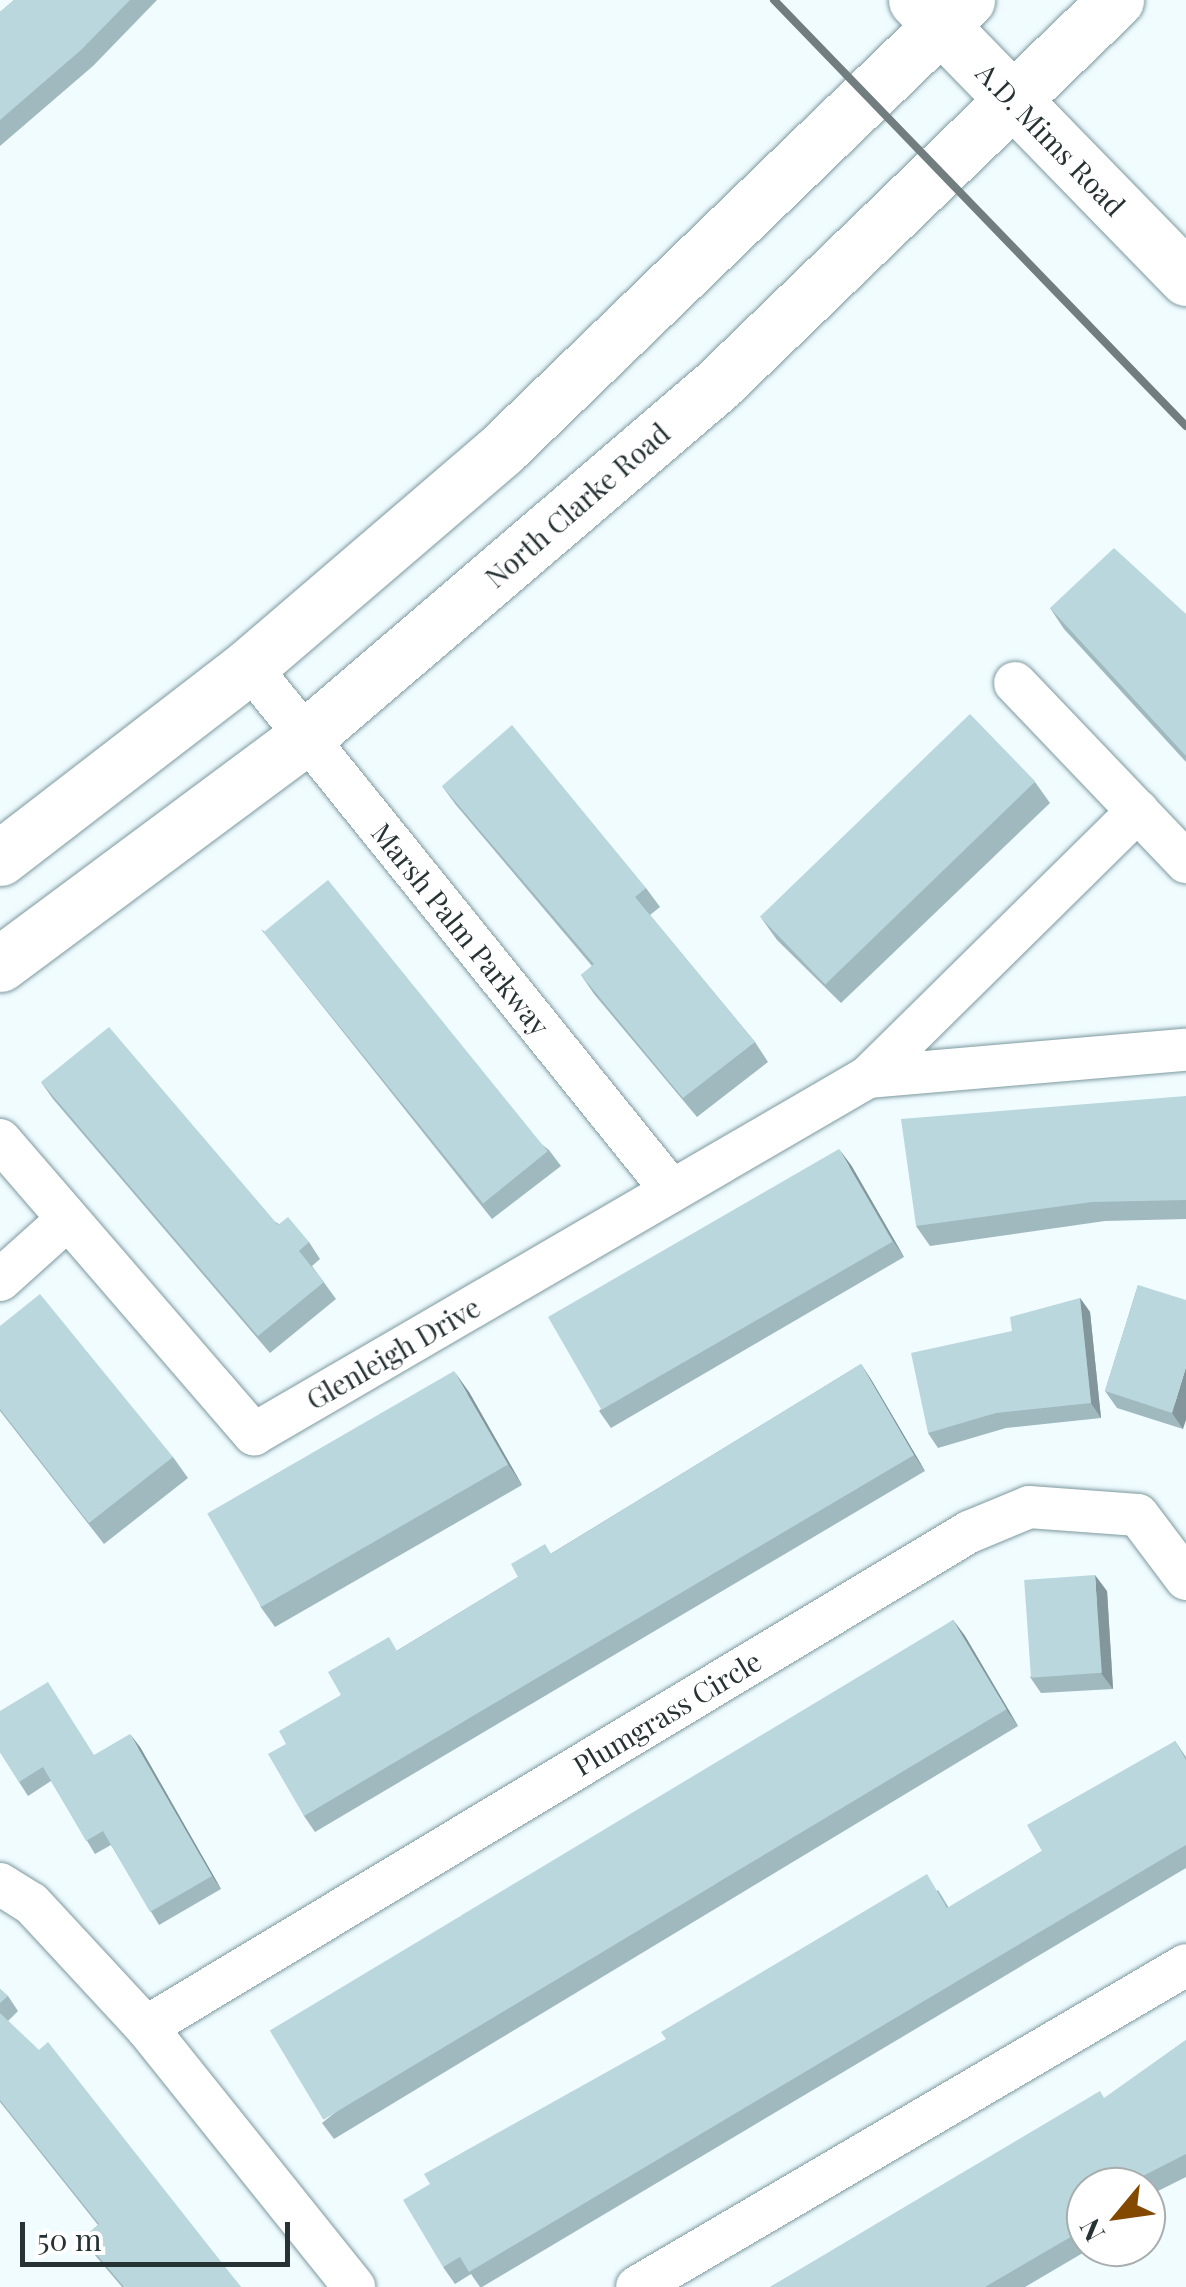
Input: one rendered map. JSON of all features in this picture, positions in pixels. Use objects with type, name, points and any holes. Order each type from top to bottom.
[{"type":"street","name":"North Clarke Road","points":[[0,964],[306,737],[716,386],[1017,103],[1116,0]]},
{"type":"street","name":"A.D. Mims Road","points":[[941,8],[1017,103],[1186,278]]},
{"type":"street","points":[[0,858],[249,666],[501,450],[941,8]]},
{"type":"street","name":"Marsh Palm Parkway","points":[[249,666],[672,1191]]},
{"type":"street","points":[[1015,683],[1186,862]]},
{"type":"street","name":"Glenleigh Drive","points":[[0,1140],[254,1434],[868,1077],[1138,811]]},
{"type":"street","name":"Glenleigh Drive","points":[[868,1077],[1186,1050]]},
{"type":"street","points":[[0,1280],[68,1219]]},
{"type":"street","name":"Plumgrass Circle","points":[[146,2027],[969,1532],[1029,1507],[1138,1515],[1186,1579]]},
{"type":"street","points":[[0,1884],[31,1903],[146,2027],[354,2287]]},
{"type":"street","points":[[637,2287],[1186,1965]]},
{"type":"building","points":[[14,0],[130,0],[81,50],[0,120],[0,12]]},
{"type":"building","points":[[1114,548],[1186,614],[1186,756],[1050,608]]},
{"type":"building","points":[[970,714],[1035,782],[825,984],[760,917]]},
{"type":"building","points":[[512,725],[646,888],[635,897],[755,1042],[683,1098],[581,975],[594,964],[442,786]]},
{"type":"building","points":[[328,880],[548,1151],[483,1203],[263,932]]},
{"type":"building","points":[[109,1027],[278,1225],[288,1217],[309,1242],[299,1251],[324,1282],[258,1336],[41,1082]]},
{"type":"building","points":[[1186,1096],[1186,1200],[1092,1202],[916,1226],[901,1119]]},
{"type":"building","points":[[839,1149],[892,1242],[602,1410],[548,1317]]},
{"type":"building","points":[[1138,1285],[1186,1300],[1186,1367],[1172,1413],[1105,1391]]},
{"type":"building","points":[[40,1294],[173,1457],[89,1523],[0,1409],[0,1326]]},
{"type":"building","points":[[1080,1298],[1091,1403],[996,1413],[928,1433],[911,1353],[1012,1331],[1010,1317]]},
{"type":"building","points":[[861,1364],[914,1455],[304,1816],[268,1754],[286,1744],[279,1731],[341,1695],[328,1672],[389,1637],[397,1651],[518,1577],[511,1564],[545,1544],[551,1554]]},
{"type":"building","points":[[454,1371],[508,1465],[261,1607],[207,1514]]},
{"type":"building","points":[[1095,1575],[1102,1673],[1031,1678],[1024,1580]]},
{"type":"building","points":[[953,1620],[1007,1709],[323,2120],[270,2030]]},
{"type":"building","points":[[48,1682],[94,1755],[130,1734],[212,1876],[150,1912],[103,1831],[86,1841],[43,1767],[19,1782],[0,1752],[0,1711]]},
{"type":"building","points":[[1175,1741],[1186,1760],[1186,1845],[469,2272],[460,2257],[443,2267],[403,2200],[430,2184],[424,2174],[666,2039],[661,2032],[927,1874],[947,1908],[1042,1851],[1027,1825]]},
{"type":"building","points":[[0,2013],[39,2050],[48,2042],[241,2287],[124,2287],[83,2238],[99,2224],[0,2100]]},
{"type":"building","points":[[1186,2040],[1186,2154],[1160,2167],[1066,2167],[1066,2240],[985,2287],[770,2287],[1100,2091],[1104,2098]]},
{"type":"railway","points":[[774,0],[1186,426]]}]
